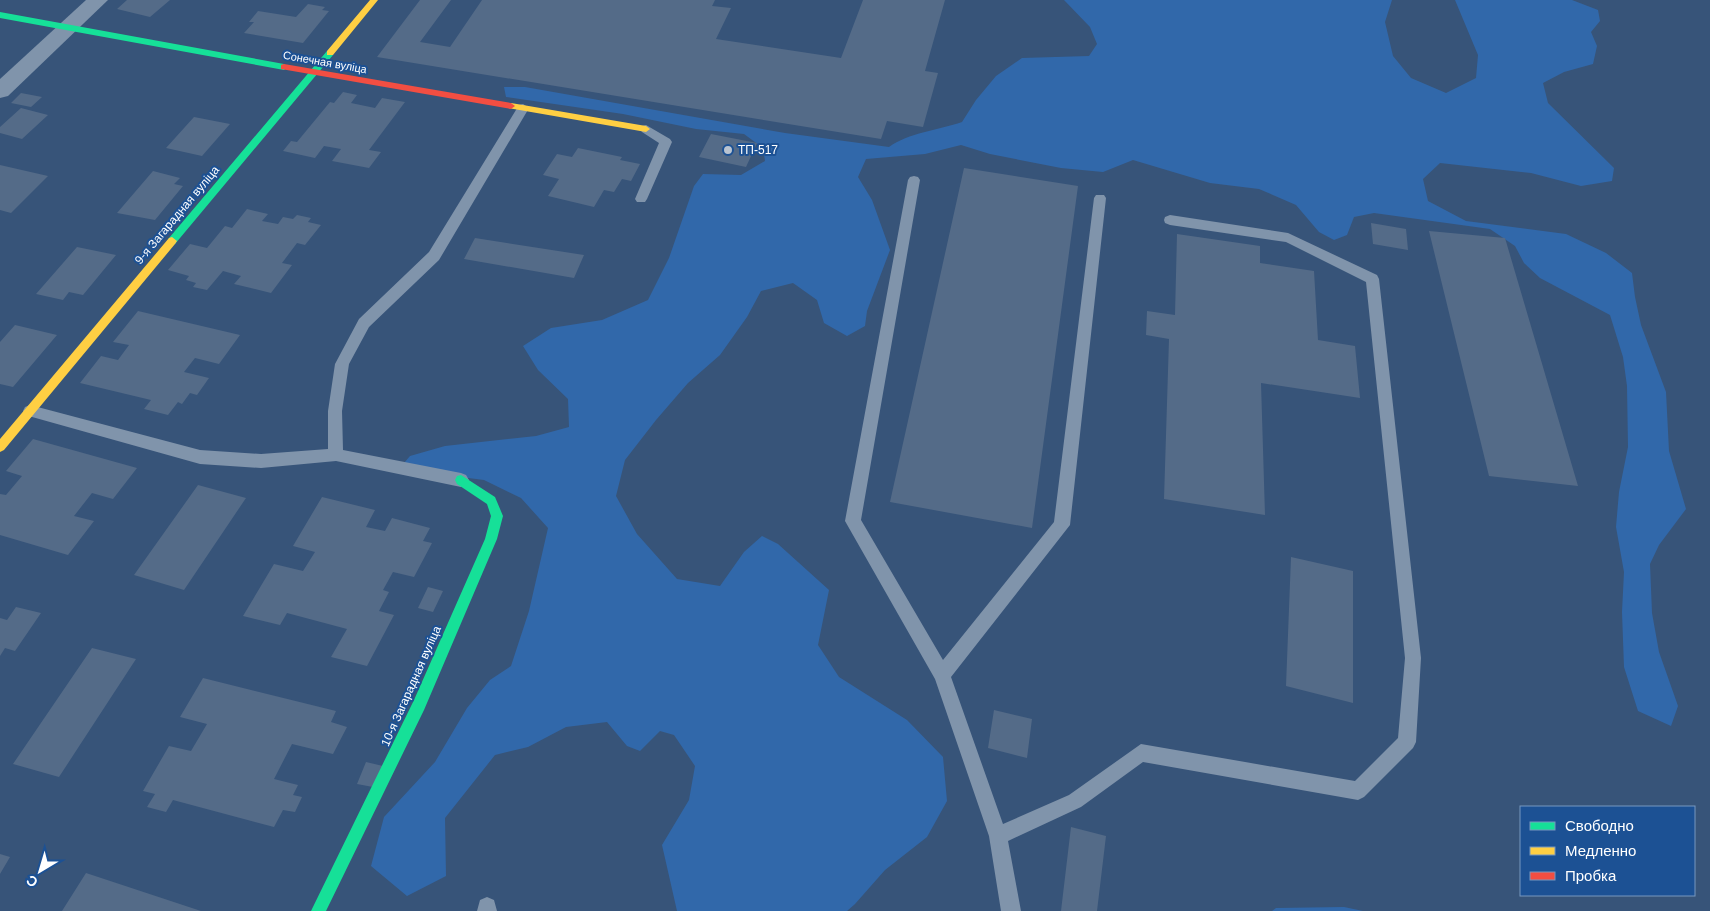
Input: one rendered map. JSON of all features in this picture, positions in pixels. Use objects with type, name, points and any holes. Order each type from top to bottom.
[{"type":"street","points":[[0,91],[98,0]]},
{"type":"street","name":"9-я Загарадная вуліца","points":[[0,446],[374,0]]},
{"type":"street","name":"Сонечная вуліца","points":[[0,15],[314,73],[646,129]]},
{"type":"street","name":"10-я Загарадная вуліца","points":[[318,911],[420,705],[491,539],[497,516],[491,501],[461,480]]},
{"type":"lane","points":[[336,455],[335,411],[342,364],[364,324],[434,256],[523,108]]},
{"type":"lane","points":[[641,199],[666,142],[646,129]]},
{"type":"lane","points":[[914,180],[853,521],[942,675],[998,836],[1011,911]]},
{"type":"lane","points":[[942,675],[1062,525],[1100,198]]},
{"type":"lane","points":[[998,836],[1075,801],[1142,753],[1358,791],[1407,742],[1413,658],[1372,279],[1288,238],[1170,220]]},
{"type":"lane","points":[[30,411],[200,457],[261,461],[336,455],[461,480]]},
{"type":"shaded area","points":[[1064,0],[1392,0],[1385,22],[1393,56],[1411,78],[1446,93],[1476,78],[1478,55],[1455,0],[1572,0],[1598,10],[1600,21],[1591,32],[1597,46],[1593,64],[1564,72],[1543,83],[1548,103],[1614,168],[1612,181],[1581,186],[1531,173],[1440,163],[1423,179],[1428,201],[1466,221],[1566,234],[1606,253],[1632,273],[1641,325],[1666,392],[1669,451],[1686,509],[1659,545],[1650,564],[1652,613],[1659,652],[1678,706],[1671,726],[1638,711],[1624,667],[1622,612],[1624,572],[1616,527],[1619,492],[1628,447],[1627,386],[1623,357],[1610,315],[1540,278],[1524,263],[1515,246],[1490,229],[1374,213],[1354,217],[1347,235],[1334,240],[1319,232],[1296,205],[1259,189],[1210,183],[1133,160],[1103,172],[1061,168],[990,154],[961,145],[925,154],[866,159],[858,177],[872,200],[890,250],[867,311],[865,326],[847,336],[824,323],[817,300],[793,283],[761,291],[747,317],[720,355],[688,383],[625,460],[616,496],[637,534],[677,579],[720,586],[744,552],[762,536],[778,544],[829,590],[818,645],[839,677],[907,720],[943,757],[947,801],[927,837],[885,870],[847,911],[677,911],[662,845],[689,800],[695,766],[674,735],[660,731],[640,751],[627,746],[607,722],[566,727],[528,747],[495,755],[445,818],[446,876],[407,896],[371,866],[384,817],[435,762],[467,708],[490,680],[511,666],[529,611],[548,528],[521,498],[484,480],[399,469],[410,456],[445,446],[536,436],[569,427],[568,399],[538,370],[523,346],[551,328],[602,320],[648,300],[669,258],[694,186],[703,174],[741,175],[765,161],[763,148],[744,134],[696,129],[623,114],[506,97],[504,87],[525,87],[785,133],[889,147],[905,138],[962,122],[976,100],[996,76],[1022,58],[1089,56],[1097,44],[1090,27]]},
{"type":"shaded area","points":[[1344,907],[1363,911],[1272,911],[1276,908]]},
{"type":"building","points":[[127,0],[170,0],[150,17],[117,9]]},
{"type":"building","points":[[420,0],[451,0],[420,42],[450,47],[482,0],[715,0],[712,6],[731,8],[716,39],[841,58],[863,0],[945,0],[925,71],[938,73],[923,127],[887,121],[881,139],[377,57]]},
{"type":"building","points":[[308,4],[325,7],[322,10],[329,11],[303,43],[244,33],[254,22],[249,22],[258,11],[296,17]]},
{"type":"building","points":[[343,92],[357,95],[351,103],[375,108],[382,98],[405,102],[369,150],[381,152],[369,168],[332,161],[341,149],[324,146],[315,158],[283,151],[291,141],[297,142],[330,102],[334,103]]},
{"type":"building","points":[[21,93],[42,97],[31,107],[11,103]]},
{"type":"building","points":[[21,108],[48,115],[22,139],[0,133],[0,127]]},
{"type":"building","points":[[194,117],[230,124],[202,156],[166,148]]},
{"type":"building","name":"ТП-517","points":[[711,134],[757,143],[746,167],[699,157]]},
{"type":"building","points":[[578,148],[622,157],[620,160],[640,164],[631,181],[622,179],[614,192],[604,190],[594,207],[548,196],[559,179],[543,175],[557,154],[572,157]]},
{"type":"building","points":[[0,165],[48,176],[11,213],[0,210]]},
{"type":"building","points":[[964,168],[1078,186],[1032,528],[890,502]]},
{"type":"building","points":[[153,171],[180,178],[174,184],[183,186],[155,220],[117,213]]},
{"type":"building","points":[[247,209],[268,214],[262,221],[278,224],[283,217],[293,219],[297,215],[311,218],[308,222],[321,225],[305,245],[297,243],[282,263],[292,265],[271,293],[234,284],[241,276],[223,271],[207,290],[193,287],[196,283],[186,280],[189,276],[168,270],[190,244],[207,248],[225,226],[232,228]]},
{"type":"building","points":[[1371,223],[1406,229],[1408,250],[1373,244]]},
{"type":"building","points":[[1429,231],[1505,238],[1578,486],[1489,476]]},
{"type":"building","points":[[1177,234],[1260,246],[1260,263],[1314,271],[1318,340],[1355,346],[1360,398],[1261,383],[1265,515],[1164,499],[1169,339],[1146,335],[1147,311],[1175,315]]},
{"type":"building","points":[[475,238],[584,255],[574,278],[464,259]]},
{"type":"building","points":[[77,247],[116,255],[83,295],[69,292],[63,300],[36,294]]},
{"type":"building","points":[[138,311],[240,335],[219,364],[195,358],[184,372],[209,378],[197,395],[190,393],[182,404],[178,402],[168,415],[144,409],[151,400],[80,383],[101,356],[118,360],[129,345],[113,342]]},
{"type":"building","points":[[15,325],[57,335],[13,387],[0,384],[0,342]]},
{"type":"building","points":[[33,439],[137,468],[113,499],[92,493],[74,516],[94,521],[68,555],[0,535],[0,494],[6,495],[22,476],[6,471]]},
{"type":"building","points":[[198,485],[246,498],[184,590],[134,575]]},
{"type":"building","points":[[322,497],[375,510],[366,527],[385,531],[392,518],[430,528],[423,541],[432,543],[414,577],[393,572],[383,590],[389,592],[379,611],[394,615],[367,666],[331,657],[347,629],[287,613],[280,625],[243,616],[274,564],[303,571],[315,552],[293,546]]},
{"type":"building","points":[[1291,557],[1353,571],[1353,703],[1286,686]]},
{"type":"building","points":[[428,587],[443,591],[433,612],[418,608]]},
{"type":"building","points":[[16,607],[41,613],[15,651],[5,648],[0,656],[0,618],[7,620]]},
{"type":"building","points":[[92,648],[136,659],[59,777],[13,764]]},
{"type":"building","points":[[203,678],[336,711],[331,722],[347,727],[333,754],[292,744],[274,779],[298,785],[293,795],[302,797],[295,812],[283,810],[274,827],[173,800],[166,812],[147,807],[155,794],[143,791],[169,746],[191,751],[207,724],[180,717]]},
{"type":"building","points":[[994,710],[1032,719],[1027,758],[988,748]]},
{"type":"building","points":[[366,762],[383,766],[373,787],[357,784]]},
{"type":"building","points":[[1071,827],[1106,836],[1097,911],[1061,911]]},
{"type":"building","points":[[0,854],[10,857],[0,874]]},
{"type":"building","points":[[86,873],[201,911],[62,911]]},
{"type":"traffic: fast","points":[[0,15],[284,67]]},
{"type":"traffic: fast","points":[[172,241],[330,53]]},
{"type":"traffic: fast","points":[[318,911],[419,705],[491,539],[497,516],[491,501],[461,480]]},
{"type":"traffic: slow","points":[[330,53],[374,0]]},
{"type":"traffic: slow","points":[[511,106],[646,129]]},
{"type":"traffic: slow","points":[[0,447],[172,241]]},
{"type":"traffic: jam","points":[[284,67],[511,106]]},
{"type":"place","name":"ТП-517","points":[[728,150]]}]
